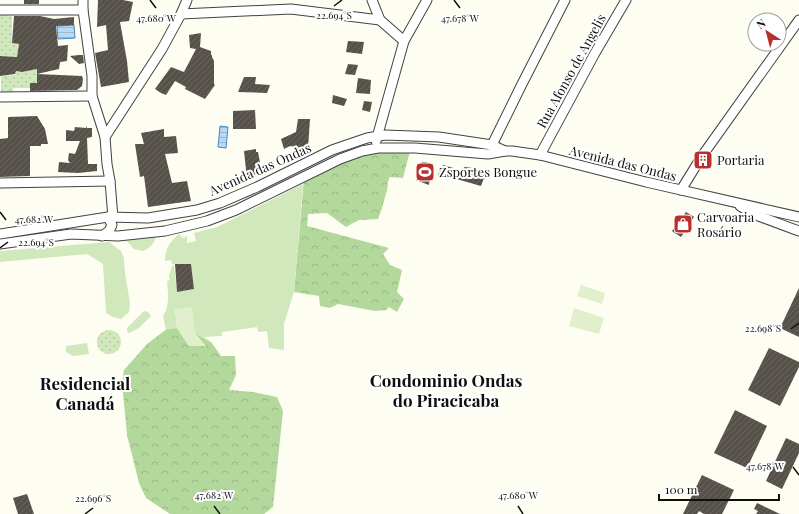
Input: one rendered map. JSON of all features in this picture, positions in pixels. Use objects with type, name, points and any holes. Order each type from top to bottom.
[{"type":"street","points":[[3,0],[2,10],[83,10]]},
{"type":"street","points":[[84,0],[83,10],[92,76],[92,96],[105,137],[110,181],[112,225],[110,231],[102,236]]},
{"type":"street","points":[[105,137],[162,49],[187,0]]},
{"type":"street","points":[[372,0],[380,20],[404,41]]},
{"type":"street","points":[[372,149],[378,136],[404,41],[427,0]]},
{"type":"street","points":[[492,145],[565,0]]},
{"type":"street","name":"Rua Afonso de Angelis","points":[[540,156],[626,0]]},
{"type":"street","points":[[181,14],[291,9],[380,20]]},
{"type":"street","points":[[681,190],[702,156],[799,20]]},
{"type":"street","points":[[0,97],[92,96]]},
{"type":"street","name":"Avenida das Ondas","points":[[0,234],[111,217],[148,218],[197,210],[220,203],[332,150],[367,138],[386,135],[412,135],[492,145],[505,151],[540,156],[799,218]]},
{"type":"street","points":[[446,151],[449,139]]},
{"type":"street","points":[[461,151],[463,141]]},
{"type":"street","name":"Avenida das Ondas","points":[[0,244],[71,234],[118,236],[165,230],[207,221],[236,210],[340,159],[372,149],[398,148],[488,154],[505,151]]},
{"type":"street","points":[[0,183],[110,181]]},
{"type":"street","name":"Avenida das Ondas","points":[[734,202],[753,214],[799,230]]},
{"type":"street","points":[[753,214],[763,213],[794,220],[799,218]]},
{"type":"street","points":[[118,236],[129,231],[129,227],[134,223],[144,222],[159,217]]},
{"type":"green space","points":[[0,14],[12,16],[12,43],[19,44],[17,57],[0,56]]},
{"type":"green space","points":[[37,69],[37,77],[44,83],[30,83],[30,88],[13,88],[14,93],[1,92],[1,76],[15,75],[16,71],[22,72]]},
{"type":"green space","points":[[378,151],[410,151],[403,178],[390,177],[389,179],[382,209],[378,219],[359,220],[346,227],[327,213],[308,214],[307,226],[389,248],[383,254],[390,265],[402,270],[397,292],[404,299],[397,312],[389,307],[386,310],[375,311],[338,304],[330,308],[320,306],[319,296],[294,292],[304,179],[359,156]]},
{"type":"green space","points":[[303,184],[294,292],[284,324],[284,350],[269,348],[267,331],[258,332],[257,327],[222,332],[222,336],[204,337],[212,343],[195,333],[175,309],[177,328],[166,330],[163,316],[168,304],[167,281],[170,280],[169,276],[172,266],[174,265],[177,292],[194,289],[191,264],[172,264],[171,260],[165,261],[167,249],[173,239],[179,234],[183,238],[187,236],[187,243],[196,241],[194,233],[217,227]]},
{"type":"green space","points":[[156,236],[152,245],[143,251],[134,249],[126,240]]},
{"type":"green space","points":[[109,242],[121,251],[124,258],[130,303],[129,312],[121,319],[106,313],[103,264],[87,254],[0,262],[0,251]]},
{"type":"green space","points":[[581,285],[605,293],[602,304],[577,296]]},
{"type":"green space","points":[[192,307],[195,333],[206,346],[189,346],[177,328],[175,309]]},
{"type":"green space","points":[[574,308],[604,318],[599,334],[569,326]]},
{"type":"green space","points":[[144,311],[148,312],[151,316],[139,328],[129,333],[127,328]]},
{"type":"green space","points":[[168,328],[177,328],[189,346],[195,333],[211,342],[221,356],[235,356],[236,375],[229,390],[253,392],[277,397],[283,411],[273,507],[264,514],[170,514],[146,498],[139,483],[127,435],[122,382],[124,370],[147,344]]},
{"type":"green space","points":[[109,330],[118,333],[121,342],[118,351],[109,354],[100,351],[97,342],[100,333]]},
{"type":"green space","points":[[87,343],[89,354],[73,356],[66,352],[66,346]]},
{"type":"water","points":[[74,25],[75,38],[58,39],[57,26]]},
{"type":"water","points":[[220,126],[228,127],[226,148],[218,147]]},
{"type":"building","points":[[24,0],[39,0],[39,4],[24,4]]},
{"type":"building","points":[[98,0],[123,0],[133,2],[129,21],[120,22],[129,82],[101,87],[95,53],[108,50],[106,25],[97,27]]},
{"type":"building","points":[[14,16],[40,16],[54,19],[74,17],[74,25],[56,26],[58,46],[68,45],[67,61],[60,62],[59,69],[37,74],[37,69],[22,72],[16,71],[15,74],[0,76],[0,56],[17,57],[19,44],[12,43]]},
{"type":"building","points":[[201,33],[200,47],[211,51],[214,61],[215,85],[205,99],[185,89],[186,87],[175,81],[166,95],[155,89],[171,67],[184,72],[196,49],[190,48],[189,35]]},
{"type":"building","points":[[348,41],[364,42],[362,54],[346,52]]},
{"type":"building","points":[[83,55],[84,63],[79,64],[70,56]]},
{"type":"building","points":[[348,64],[358,65],[355,75],[345,74]]},
{"type":"building","points":[[37,74],[82,76],[82,86],[77,90],[30,91],[30,83],[37,83]]},
{"type":"building","points":[[244,77],[256,77],[255,84],[270,85],[267,93],[238,92]]},
{"type":"building","points":[[358,78],[371,80],[370,94],[356,93]]},
{"type":"building","points":[[333,95],[347,99],[344,106],[332,103]]},
{"type":"building","points":[[364,101],[372,102],[370,112],[362,110]]},
{"type":"building","points":[[255,110],[256,129],[233,129],[233,111]]},
{"type":"building","points":[[37,116],[45,129],[48,144],[41,144],[41,146],[30,146],[30,176],[0,177],[0,139],[8,138],[8,117]]},
{"type":"building","points":[[298,119],[310,119],[308,149],[290,146],[284,149],[281,139],[296,132]]},
{"type":"building","points":[[87,126],[87,128],[92,128],[92,137],[87,138],[88,164],[97,164],[97,171],[78,173],[58,172],[59,162],[70,163],[68,160],[69,153],[75,154],[80,141],[66,141],[66,130],[74,131],[75,127],[86,128]]},
{"type":"building","points":[[164,129],[164,137],[176,136],[178,153],[165,154],[172,183],[187,181],[191,201],[148,207],[144,176],[140,177],[135,144],[144,144],[141,133]]},
{"type":"building","points":[[256,149],[256,152],[258,152],[262,173],[247,179],[244,151]]},
{"type":"building","points":[[422,162],[427,162],[427,165],[431,166],[429,185],[416,180]]},
{"type":"building","points":[[443,165],[460,170],[465,167],[487,170],[481,186],[438,175]]},
{"type":"building","name":"Carvoaria Rosário","points":[[686,212],[694,217],[681,237],[672,231]]},
{"type":"building","points":[[175,264],[191,264],[194,289],[177,292]]},
{"type":"building","points":[[799,288],[799,337],[780,328]]},
{"type":"building","points":[[769,348],[799,362],[799,367],[780,406],[748,390]]},
{"type":"building","points":[[735,410],[767,426],[747,468],[714,453]]},
{"type":"building","points":[[786,438],[799,444],[799,453],[782,489],[766,481]]},
{"type":"building","points":[[702,475],[734,490],[722,514],[704,514],[699,511],[697,514],[683,514]]},
{"type":"building","points":[[27,494],[34,514],[18,514],[13,498]]},
{"type":"building","points":[[757,503],[780,514],[756,514],[758,511],[754,509]]},
{"type":"place","name":"Portaria","points":[[703,160]]},
{"type":"place","name":"Zsportes Bongue","points":[[425,172]]},
{"type":"place","name":"Carvoaria Rosário","points":[[683,224]]},
{"type":"district","name":"Condominio Ondas do Piracicaba","points":[[446,391]]},
{"type":"district","name":"Residencial Canadá","points":[[85,394]]}]
